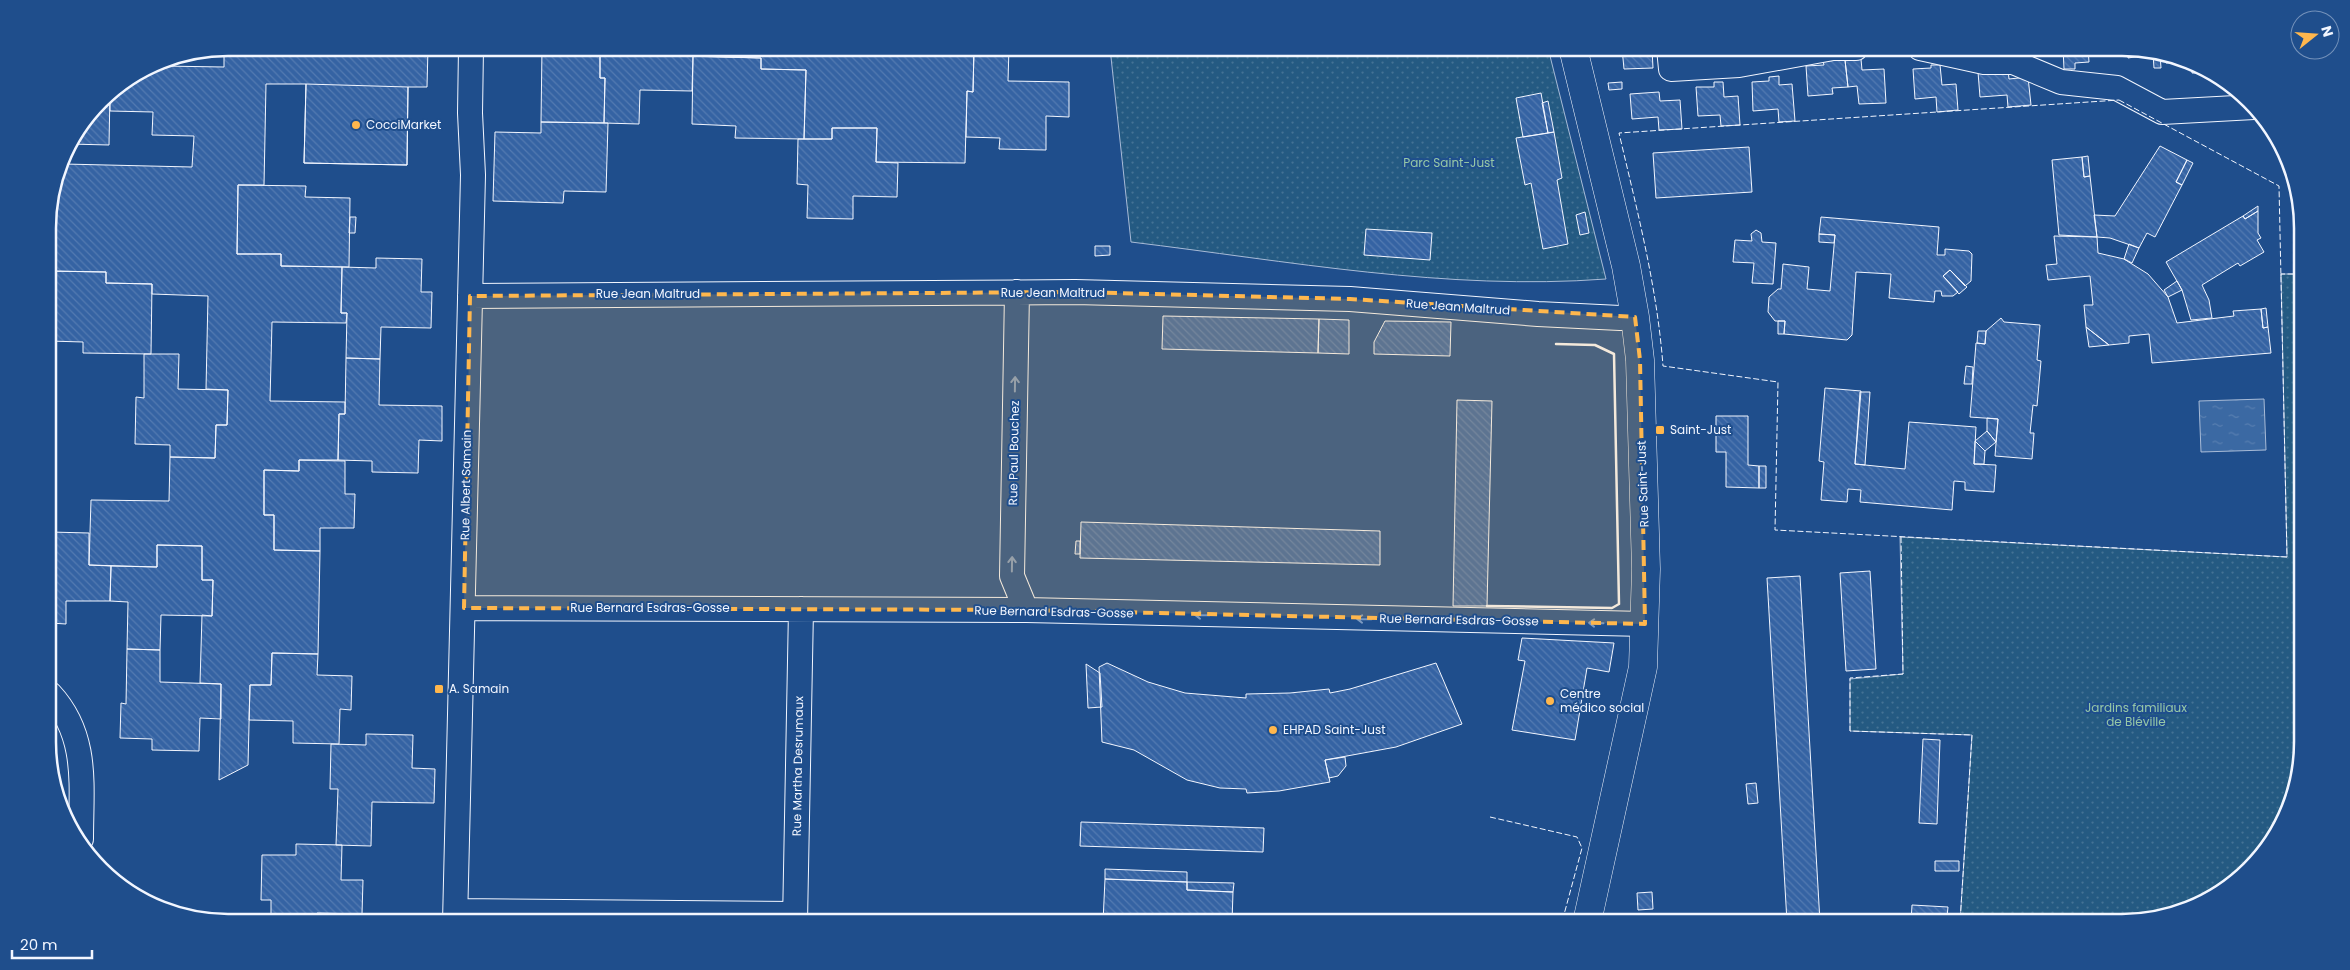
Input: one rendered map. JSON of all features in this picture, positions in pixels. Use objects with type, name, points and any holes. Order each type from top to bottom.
[{"type":"street","name":"Rue Saint-Just","points":[[1575,56],[1626,266],[1635,317],[1640,360],[1646,569],[1643,667],[1589,913]]},
{"type":"street","points":[[1670,56],[1671,69],[1739,66],[1790,56]]},
{"type":"street","points":[[1957,56],[1984,62],[2014,62],[2061,82],[2117,88],[2162,112],[2245,107]]},
{"type":"street","name":"Rue Albert Samain","points":[[456,914],[473,175],[470,113],[471,57]]},
{"type":"street","name":"Rue Jean Maltrud","points":[[470,296],[1017,292],[1350,299],[1538,314],[1635,317]]},
{"type":"street","name":"Rue Paul Bouchez","points":[[1017,292],[1012,576],[1026,610]]},
{"type":"street","name":"Rue Bernard Esdras-Gosse","points":[[464,608],[1026,610],[1645,624]]},
{"type":"street","name":"Rue Martha Desrumaux","points":[[795,914],[801,609]]},
{"type":"street","points":[[56,700],[61,705],[70,722],[80,753],[81,831]]},
{"type":"highlighted area","points":[[1075,292],[1350,299],[1635,317],[1640,360],[1645,624],[1026,610],[464,608],[470,296]]},
{"type":"green space","name":"Parc Saint-Just","points":[[1550,56],[1606,279],[1546,282],[1427,278],[1131,242],[1111,57]]},
{"type":"green space","name":"Jardins familiaux de Bléville","points":[[2281,274],[2294,274],[2294,742],[2290,776],[2285,797],[2276,818],[2265,838],[2244,864],[2208,891],[2188,901],[2167,908],[2133,913],[1961,913],[1972,735],[1850,731],[1850,679],[1903,674],[1900,537],[2287,557]]},
{"type":"water","points":[[2264,399],[2266,450],[2201,452],[2199,401]]},
{"type":"building","points":[[1623,56],[1652,56],[1653,68],[1624,69]]},
{"type":"building","points":[[2063,56],[2089,56],[2089,62],[2075,63],[2075,69],[2064,69]]},
{"type":"building","points":[[224,57],[428,57],[427,87],[408,87],[407,165],[304,163],[306,84],[266,84],[264,185],[238,185],[237,254],[281,254],[281,266],[342,267],[341,313],[347,313],[346,323],[272,322],[270,401],[345,402],[345,414],[339,414],[338,460],[299,460],[299,471],[264,470],[264,515],[274,515],[274,550],[320,551],[318,654],[272,653],[271,685],[250,685],[248,765],[219,780],[221,684],[200,683],[202,615],[212,616],[213,580],[202,580],[202,546],[157,545],[157,567],[89,565],[91,500],[169,501],[170,457],[215,458],[216,425],[227,425],[228,390],[206,389],[208,296],[152,294],[152,284],[106,283],[106,272],[57,271],[57,217],[62,183],[68,164],[192,167],[194,136],[152,135],[153,112],[110,111],[110,103],[142,79],[170,66],[224,67]]},
{"type":"building","points":[[542,57],[600,57],[600,78],[605,78],[604,123],[541,122]]},
{"type":"building","points":[[600,57],[693,57],[692,91],[640,90],[639,124],[604,123],[605,78],[600,78]]},
{"type":"building","points":[[693,57],[761,58],[761,69],[806,70],[804,139],[735,138],[736,126],[692,124]]},
{"type":"building","points":[[710,57],[974,57],[973,92],[967,91],[965,163],[876,162],[877,128],[832,128],[832,139],[804,139],[806,70],[761,69],[761,58]]},
{"type":"building","points":[[974,57],[1009,57],[1008,81],[1069,82],[1069,117],[1046,116],[1046,150],[999,149],[1000,138],[966,137],[967,91],[973,92]]},
{"type":"building","points":[[1861,59],[1862,70],[1884,69],[1886,103],[1859,104],[1857,86],[1848,87],[1845,60]]},
{"type":"building","points":[[1845,60],[1848,87],[1832,88],[1833,94],[1808,96],[1806,66],[1824,65],[1823,61]]},
{"type":"building","points":[[2153,60],[2161,61],[2161,68],[2154,68]]},
{"type":"building","points":[[1931,65],[1940,65],[1942,85],[1956,84],[1958,110],[1937,112],[1936,97],[1915,99],[1913,69],[1931,68]]},
{"type":"building","points":[[2008,70],[2009,79],[2028,77],[2031,105],[2008,107],[2007,95],[1980,97],[1978,72]]},
{"type":"building","points":[[1779,76],[1779,85],[1792,84],[1795,121],[1779,122],[1778,109],[1753,111],[1752,82],[1769,81],[1769,77]]},
{"type":"building","points":[[1622,82],[1622,89],[1609,90],[1608,83]]},
{"type":"building","points":[[1714,82],[1723,82],[1724,97],[1738,96],[1740,125],[1721,126],[1720,115],[1698,116],[1696,87],[1714,87]]},
{"type":"building","name":"CocciMarket","points":[[306,84],[408,87],[407,165],[304,163]]},
{"type":"building","points":[[1659,92],[1660,101],[1680,100],[1682,129],[1659,130],[1658,117],[1632,119],[1630,94]]},
{"type":"building","points":[[1541,93],[1548,133],[1523,137],[1516,98]]},
{"type":"building","points":[[1548,101],[1554,132],[1548,133],[1542,103]]},
{"type":"building","points":[[110,103],[109,145],[78,144],[92,123]]},
{"type":"building","points":[[541,122],[608,123],[606,192],[564,191],[563,203],[493,201],[495,132],[541,133]]},
{"type":"building","points":[[832,128],[877,128],[876,162],[898,163],[897,197],[853,196],[853,219],[807,218],[808,185],[797,184],[798,139],[832,139]]},
{"type":"building","points":[[1554,132],[1562,178],[1557,180],[1568,244],[1543,249],[1531,183],[1525,185],[1516,138]]},
{"type":"building","points":[[2160,146],[2187,160],[2176,182],[2182,185],[2155,237],[2147,233],[2139,248],[2110,238],[2097,237],[2094,215],[2115,216]]},
{"type":"building","points":[[1749,147],[1752,192],[1656,198],[1653,153]]},
{"type":"building","points":[[2088,156],[2090,176],[2084,177],[2082,157]]},
{"type":"building","points":[[2082,157],[2084,177],[2090,176],[2097,237],[2059,235],[2052,160]]},
{"type":"building","points":[[2187,160],[2193,163],[2182,185],[2176,182]]},
{"type":"building","points":[[238,185],[306,186],[305,197],[350,198],[349,267],[281,266],[281,254],[237,254]]},
{"type":"building","points":[[2258,206],[2258,211],[2245,219],[2243,216]]},
{"type":"building","points":[[2258,211],[2258,233],[2261,238],[2257,240],[2264,252],[2240,266],[2238,263],[2202,285],[2209,300],[2212,318],[2191,320],[2182,290],[2166,262],[2243,216],[2245,219]]},
{"type":"building","points":[[1585,212],[1589,233],[1580,235],[1576,215]]},
{"type":"building","points":[[350,217],[356,217],[355,233],[349,233]]},
{"type":"building","points":[[1821,217],[1939,227],[1937,255],[1945,255],[1945,249],[1969,251],[1972,254],[1971,281],[1965,286],[1950,270],[1943,276],[1958,292],[1953,296],[1942,296],[1941,291],[1935,291],[1934,302],[1889,298],[1891,274],[1856,272],[1852,335],[1847,340],[1784,334],[1785,321],[1775,321],[1768,312],[1769,297],[1778,289],[1781,289],[1783,264],[1809,267],[1807,289],[1830,291],[1835,235],[1819,234]]},
{"type":"building","points":[[1366,229],[1432,233],[1430,260],[1364,255]]},
{"type":"building","points":[[1756,230],[1761,233],[1762,242],[1776,243],[1773,284],[1752,283],[1754,263],[1733,262],[1735,240],[1752,241],[1751,234]]},
{"type":"building","points":[[1819,234],[1835,235],[1834,243],[1819,242]]},
{"type":"building","points":[[2054,236],[2097,237],[2098,253],[2124,259],[2148,274],[2168,297],[2177,323],[2234,316],[2233,311],[2261,309],[2263,328],[2268,327],[2271,353],[2152,363],[2149,334],[2129,336],[2129,343],[2109,345],[2086,327],[2084,305],[2093,305],[2090,276],[2048,280],[2046,265],[2057,264]]},
{"type":"building","points":[[2129,244],[2139,248],[2132,263],[2124,259]]},
{"type":"building","points":[[1095,246],[1110,246],[1110,255],[1095,256]]},
{"type":"building","points":[[376,258],[422,259],[421,292],[432,292],[431,328],[381,327],[380,359],[346,358],[347,313],[341,313],[342,267],[376,268]]},
{"type":"building","points":[[1950,270],[1967,287],[1959,294],[1943,276]]},
{"type":"building","points":[[57,271],[106,272],[106,283],[152,284],[151,354],[83,353],[83,342],[57,341]]},
{"type":"building","points":[[2177,281],[2182,290],[2168,297],[2164,290]]},
{"type":"building","points":[[2266,308],[2268,327],[2263,328],[2261,309]]},
{"type":"building","points":[[1163,316],[1319,319],[1318,353],[1162,349]]},
{"type":"building","points":[[2001,318],[2004,322],[2040,325],[2037,360],[2041,361],[2037,406],[2033,405],[2030,433],[2034,433],[2032,459],[1995,456],[1998,419],[1970,417],[1976,343],[1985,344],[1986,331]]},
{"type":"building","points":[[1319,319],[1349,320],[1349,354],[1318,353]]},
{"type":"building","points":[[1385,321],[1451,322],[1450,356],[1374,354],[1374,342]]},
{"type":"building","points":[[1778,321],[1785,321],[1784,334],[1778,334]]},
{"type":"building","points":[[2086,327],[2109,345],[2089,347]]},
{"type":"building","points":[[1978,331],[1986,331],[1985,344],[1977,343]]},
{"type":"building","points":[[144,354],[179,354],[178,389],[228,390],[227,425],[216,425],[215,458],[170,457],[170,445],[135,444],[136,397],[144,398]]},
{"type":"building","points":[[346,358],[380,359],[379,405],[442,406],[442,441],[419,440],[418,473],[372,472],[372,461],[338,460],[339,414],[345,414]]},
{"type":"building","points":[[1966,366],[1973,367],[1972,384],[1964,384]]},
{"type":"building","points":[[1825,388],[1861,391],[1855,464],[1905,469],[1909,422],[1976,427],[1974,464],[1996,465],[1994,492],[1965,490],[1965,482],[1954,481],[1952,510],[1860,502],[1861,490],[1848,489],[1847,502],[1821,500],[1824,462],[1819,461]]},
{"type":"building","points":[[1860,392],[1870,392],[1865,465],[1855,464]]},
{"type":"building","points":[[1457,400],[1492,401],[1487,606],[1453,606]]},
{"type":"building","points":[[1716,416],[1748,416],[1748,465],[1759,466],[1759,488],[1726,487],[1726,452],[1716,452]]},
{"type":"building","points":[[1987,418],[1998,419],[1996,442],[1987,431]]},
{"type":"building","points":[[1987,431],[1996,442],[1985,451],[1975,441]]},
{"type":"building","points":[[1975,441],[1985,451],[1984,464],[1974,464]]},
{"type":"building","points":[[299,460],[345,461],[345,494],[355,494],[354,528],[320,528],[320,551],[274,550],[274,515],[264,515],[264,470],[299,471]]},
{"type":"building","points":[[1759,466],[1766,466],[1766,488],[1759,488]]},
{"type":"building","points":[[1081,522],[1380,531],[1380,565],[1080,558]]},
{"type":"building","points":[[56,532],[89,533],[89,565],[111,566],[110,601],[66,601],[66,624],[56,623]]},
{"type":"building","points":[[1076,541],[1080,541],[1080,554],[1075,554]]},
{"type":"building","points":[[157,545],[202,546],[202,580],[213,580],[212,616],[161,615],[160,650],[127,649],[128,602],[110,601],[111,566],[157,567]]},
{"type":"building","points":[[1870,571],[1876,669],[1846,671],[1840,573]]},
{"type":"building","points":[[1800,576],[1819,913],[1786,913],[1767,578]]},
{"type":"building","name":"Centre médico social","points":[[1522,638],[1614,643],[1609,672],[1587,668],[1575,740],[1512,730],[1525,661],[1518,660]]},
{"type":"building","points":[[127,649],[160,650],[160,682],[221,684],[221,719],[200,718],[199,751],[152,750],[152,739],[120,738],[121,703],[126,704]]},
{"type":"building","points":[[272,653],[318,654],[317,675],[352,676],[351,710],[340,709],[339,744],[293,743],[293,721],[249,720],[250,685],[271,685]]},
{"type":"building","name":"EHPAD Saint-Just","points":[[1107,663],[1148,682],[1185,693],[1246,698],[1246,694],[1290,693],[1329,689],[1330,693],[1350,689],[1436,663],[1462,724],[1396,747],[1325,760],[1330,782],[1279,791],[1247,793],[1246,789],[1220,788],[1187,780],[1134,750],[1102,742],[1099,667]]},
{"type":"building","points":[[1086,664],[1100,673],[1102,707],[1088,708]]},
{"type":"building","points":[[366,734],[413,735],[412,768],[435,769],[434,803],[372,802],[371,846],[336,845],[338,789],[330,789],[331,744],[366,745]]},
{"type":"building","points":[[1923,739],[1940,740],[1937,824],[1919,823]]},
{"type":"building","points":[[1345,757],[1346,766],[1338,776],[1329,778],[1325,760]]},
{"type":"building","points":[[1756,783],[1758,803],[1748,804],[1746,784]]},
{"type":"building","points":[[1081,822],[1264,828],[1263,852],[1080,846]]},
{"type":"building","points":[[296,844],[342,845],[341,880],[363,880],[362,914],[271,914],[271,900],[261,900],[262,855],[296,855]]},
{"type":"building","points":[[1935,861],[1959,861],[1959,871],[1935,871]]},
{"type":"building","points":[[1105,869],[1187,872],[1187,882],[1105,879]]},
{"type":"building","points":[[1105,879],[1187,882],[1187,890],[1233,892],[1232,913],[1103,914]]},
{"type":"building","points":[[1187,882],[1234,883],[1233,892],[1187,890]]},
{"type":"building","points":[[1652,892],[1653,909],[1638,910],[1637,893]]},
{"type":"building","points":[[1912,905],[1948,907],[1947,913],[1912,913]]},
{"type":"fence","points":[[2119,100],[2279,186],[2287,557],[1775,530],[1778,382],[1663,366],[1651,277],[1619,133],[2119,100]]},
{"type":"fence","points":[[2281,276],[2281,274],[2294,274]]},
{"type":"fence","points":[[1901,537],[1903,674],[1850,678],[1850,731],[1972,735],[1961,913]]},
{"type":"fence","points":[[1490,817],[1577,837],[1582,848],[1564,913]]},
{"type":"wall","points":[[1487,606],[1612,608],[1619,604],[1614,354],[1595,345],[1556,344]]},
{"type":"place","name":"CocciMarket","points":[[356,125]]},
{"type":"place","name":"Saint-Just","points":[[1660,430]]},
{"type":"place","name":"A. Samain","points":[[439,689]]},
{"type":"place","name":"Centre médico social","points":[[1550,701]]},
{"type":"place","name":"EHPAD Saint-Just","points":[[1273,730]]}]
